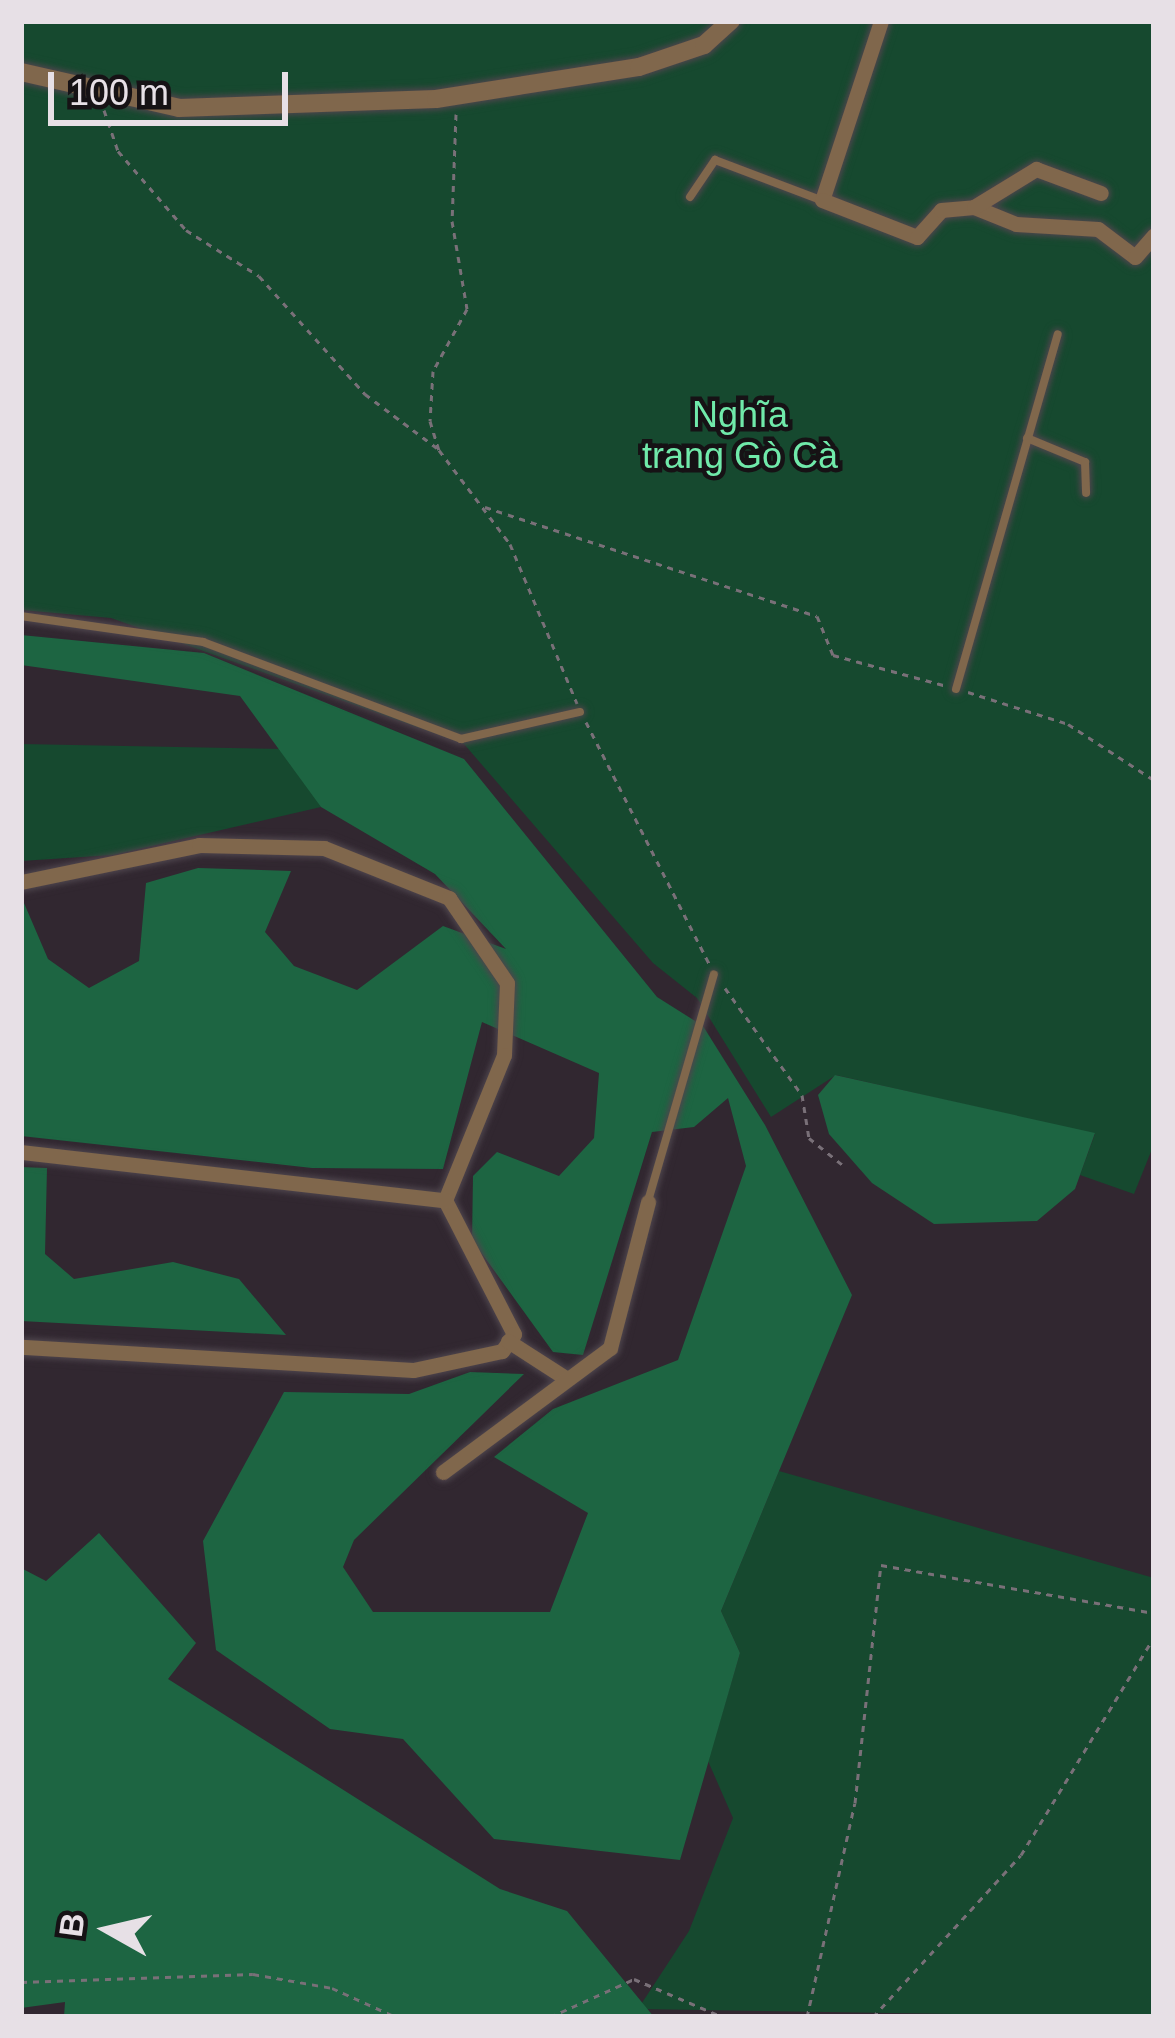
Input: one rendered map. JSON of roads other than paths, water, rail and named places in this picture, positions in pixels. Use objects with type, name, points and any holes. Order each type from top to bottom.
[{"type":"street","points":[[21,71],[94,93],[179,108],[458,94],[639,67],[704,45],[731,21]]},
{"type":"street","points":[[881,21],[822,200],[917,237],[941,210],[974,206],[1036,169],[1101,193]]},
{"type":"street","points":[[974,206],[1016,224],[1098,229],[1135,257],[1154,235]]},
{"type":"street","points":[[21,882],[199,845],[324,848],[449,898],[508,983],[504,1054],[445,1200]]},
{"type":"street","points":[[21,1152],[445,1200]]},
{"type":"street","points":[[445,1200],[506,1310],[508,1341]]},
{"type":"street","points":[[443,1472],[610,1348],[648,1202]]},
{"type":"street","points":[[21,1348],[413,1370],[508,1341],[568,1379]]},
{"type":"lane","points":[[689,197],[715,160],[822,200]]},
{"type":"lane","points":[[956,689],[1058,334]]},
{"type":"lane","points":[[1027,438],[1084,461],[1086,494]]},
{"type":"lane","points":[[21,616],[203,642],[461,739],[580,712]]},
{"type":"lane","points":[[648,1202],[714,974]]},
{"type":"park label","name":"Nghĩa trang Gò Cà","points":[[740,434]]}]
